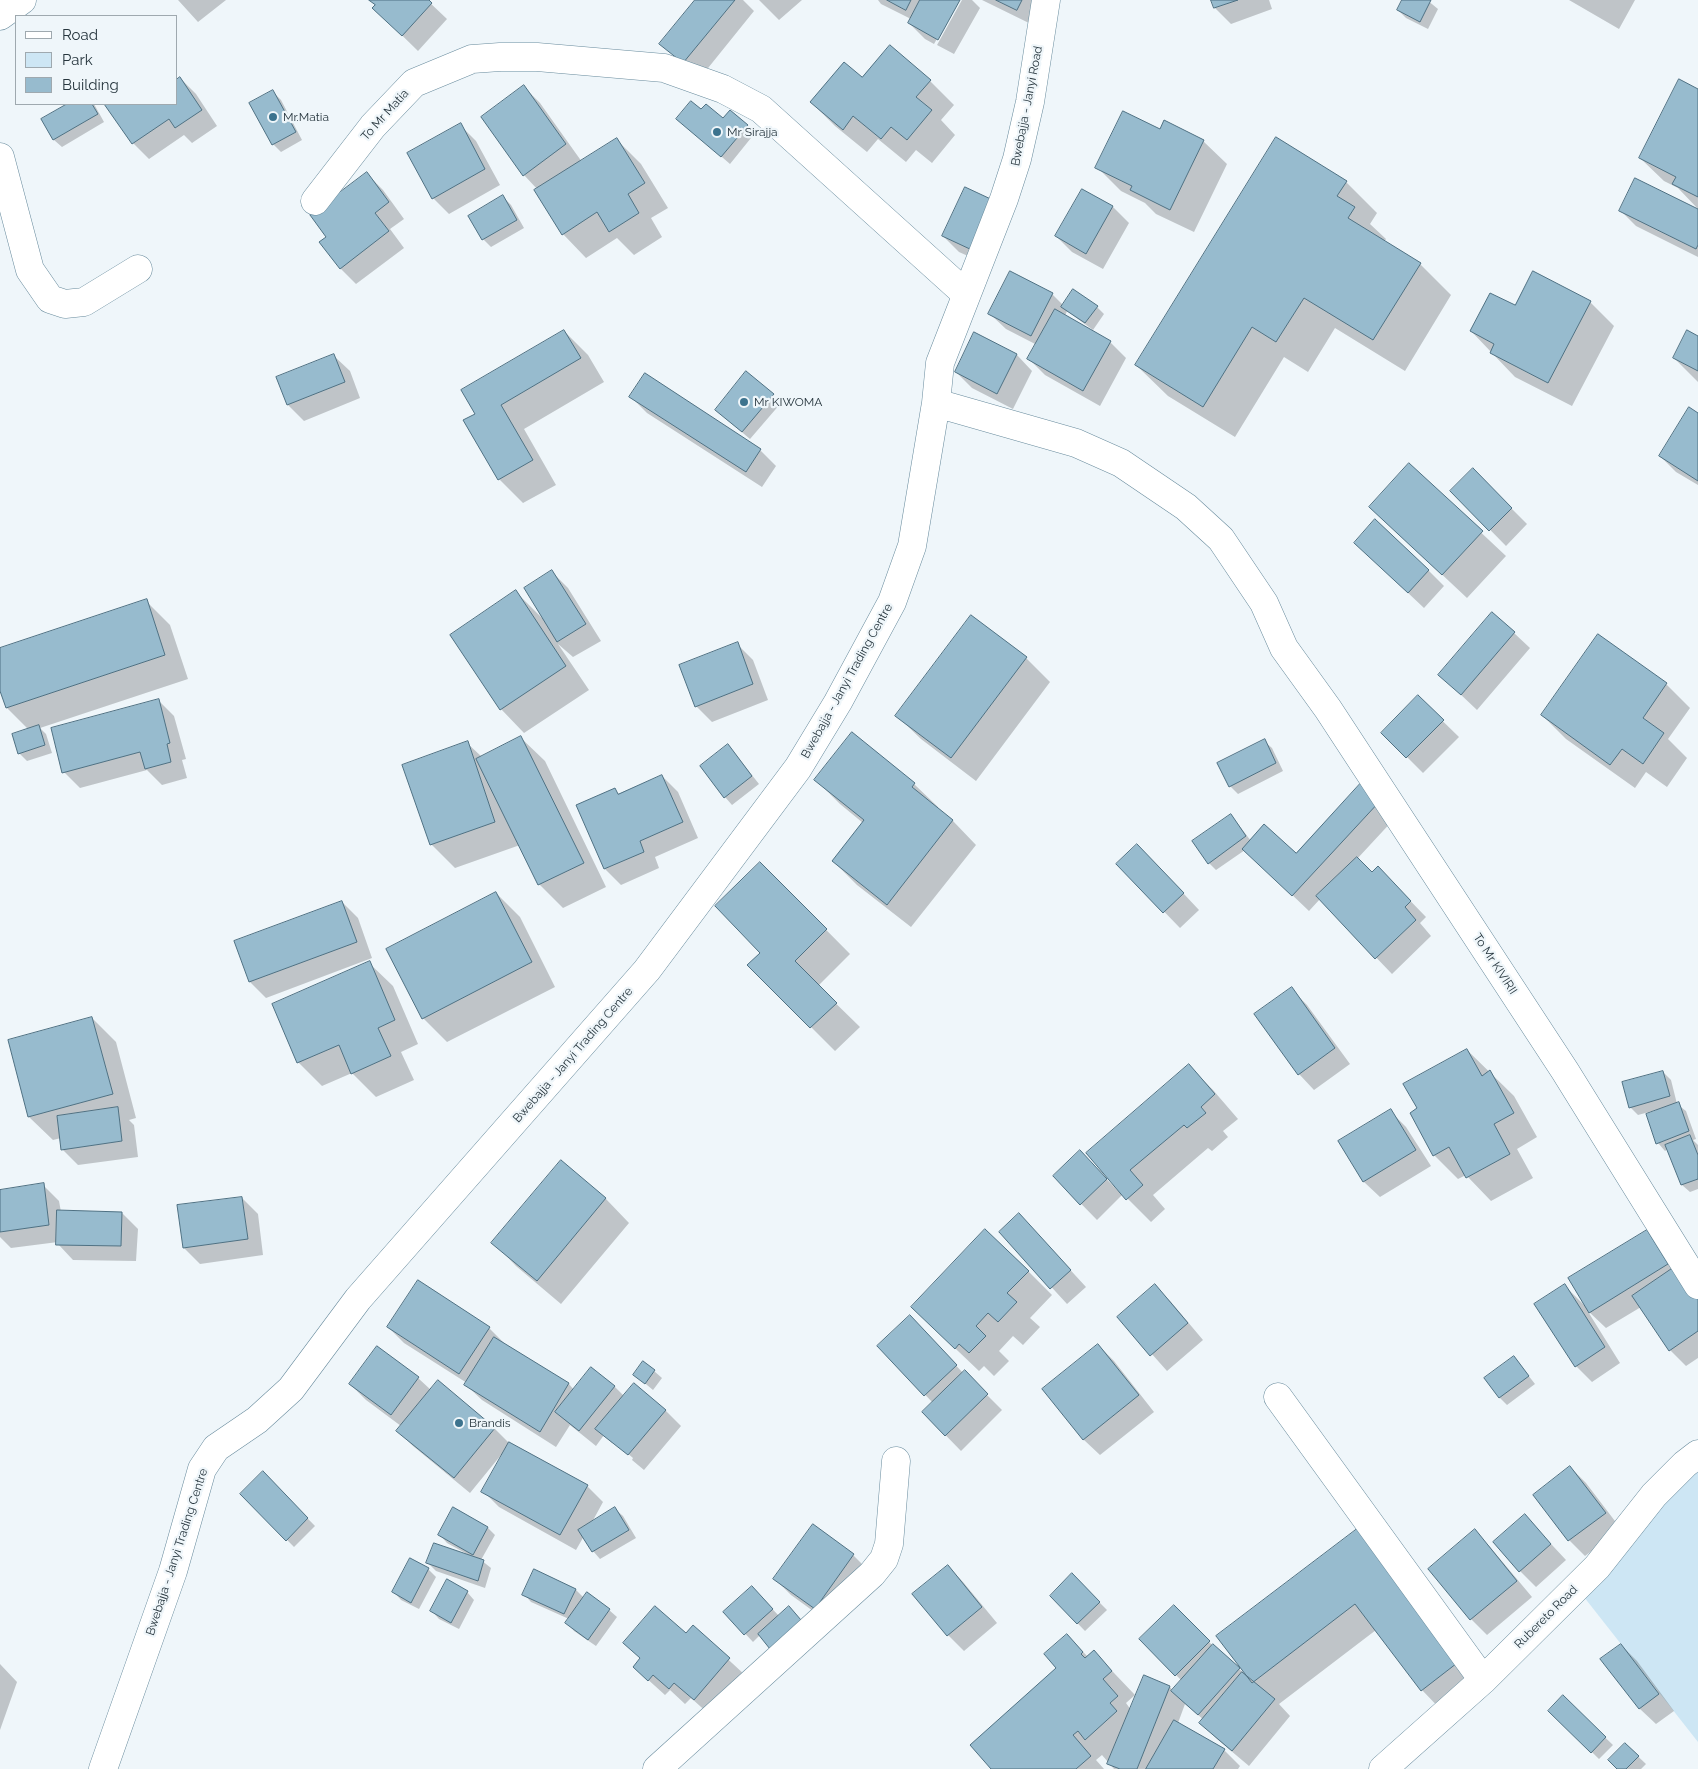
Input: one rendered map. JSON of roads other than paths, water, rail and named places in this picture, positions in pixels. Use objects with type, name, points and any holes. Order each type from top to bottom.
[{"type":"street","points":[[0,16],[22,0]]},
{"type":"street","name":"Bwebajja - Janyi Road","points":[[966,294],[1004,199],[1017,159],[1030,102],[1046,0]]},
{"type":"street","name":"To Mr Matia","points":[[315,201],[373,126],[414,83],[472,59],[537,57],[664,68],[723,89],[761,108],[966,294]]},
{"type":"street","points":[[0,157],[30,270],[50,299],[65,304],[84,302],[138,269]]},
{"type":"street","name":"Bwebajja - Janyi Trading Centre","points":[[103,1769],[173,1571],[202,1469],[216,1448],[256,1420],[291,1388],[358,1299],[648,970],[798,768],[833,710],[892,602],[912,546],[936,403],[940,363],[966,294]]},
{"type":"street","name":"To Mr KIVIRII","points":[[936,403],[1076,443],[1121,463],[1186,507],[1221,539],[1264,603],[1284,648],[1328,709],[1565,1071],[1698,1285]]},
{"type":"street","points":[[1278,1397],[1483,1680]]},
{"type":"street","name":"Rubereto Road","points":[[1383,1769],[1483,1680],[1597,1567],[1654,1495],[1685,1464],[1698,1454]]},
{"type":"street","points":[[657,1769],[872,1574],[884,1559],[889,1544],[896,1461]]},
{"type":"place","name":"Mr.Matia","points":[[273,117]]},
{"type":"place","name":"Mr Sirajja","points":[[717,132]]},
{"type":"place","name":"Mr KIWOMA","points":[[744,402]]},
{"type":"place","name":"Brandis","points":[[459,1423]]}]
